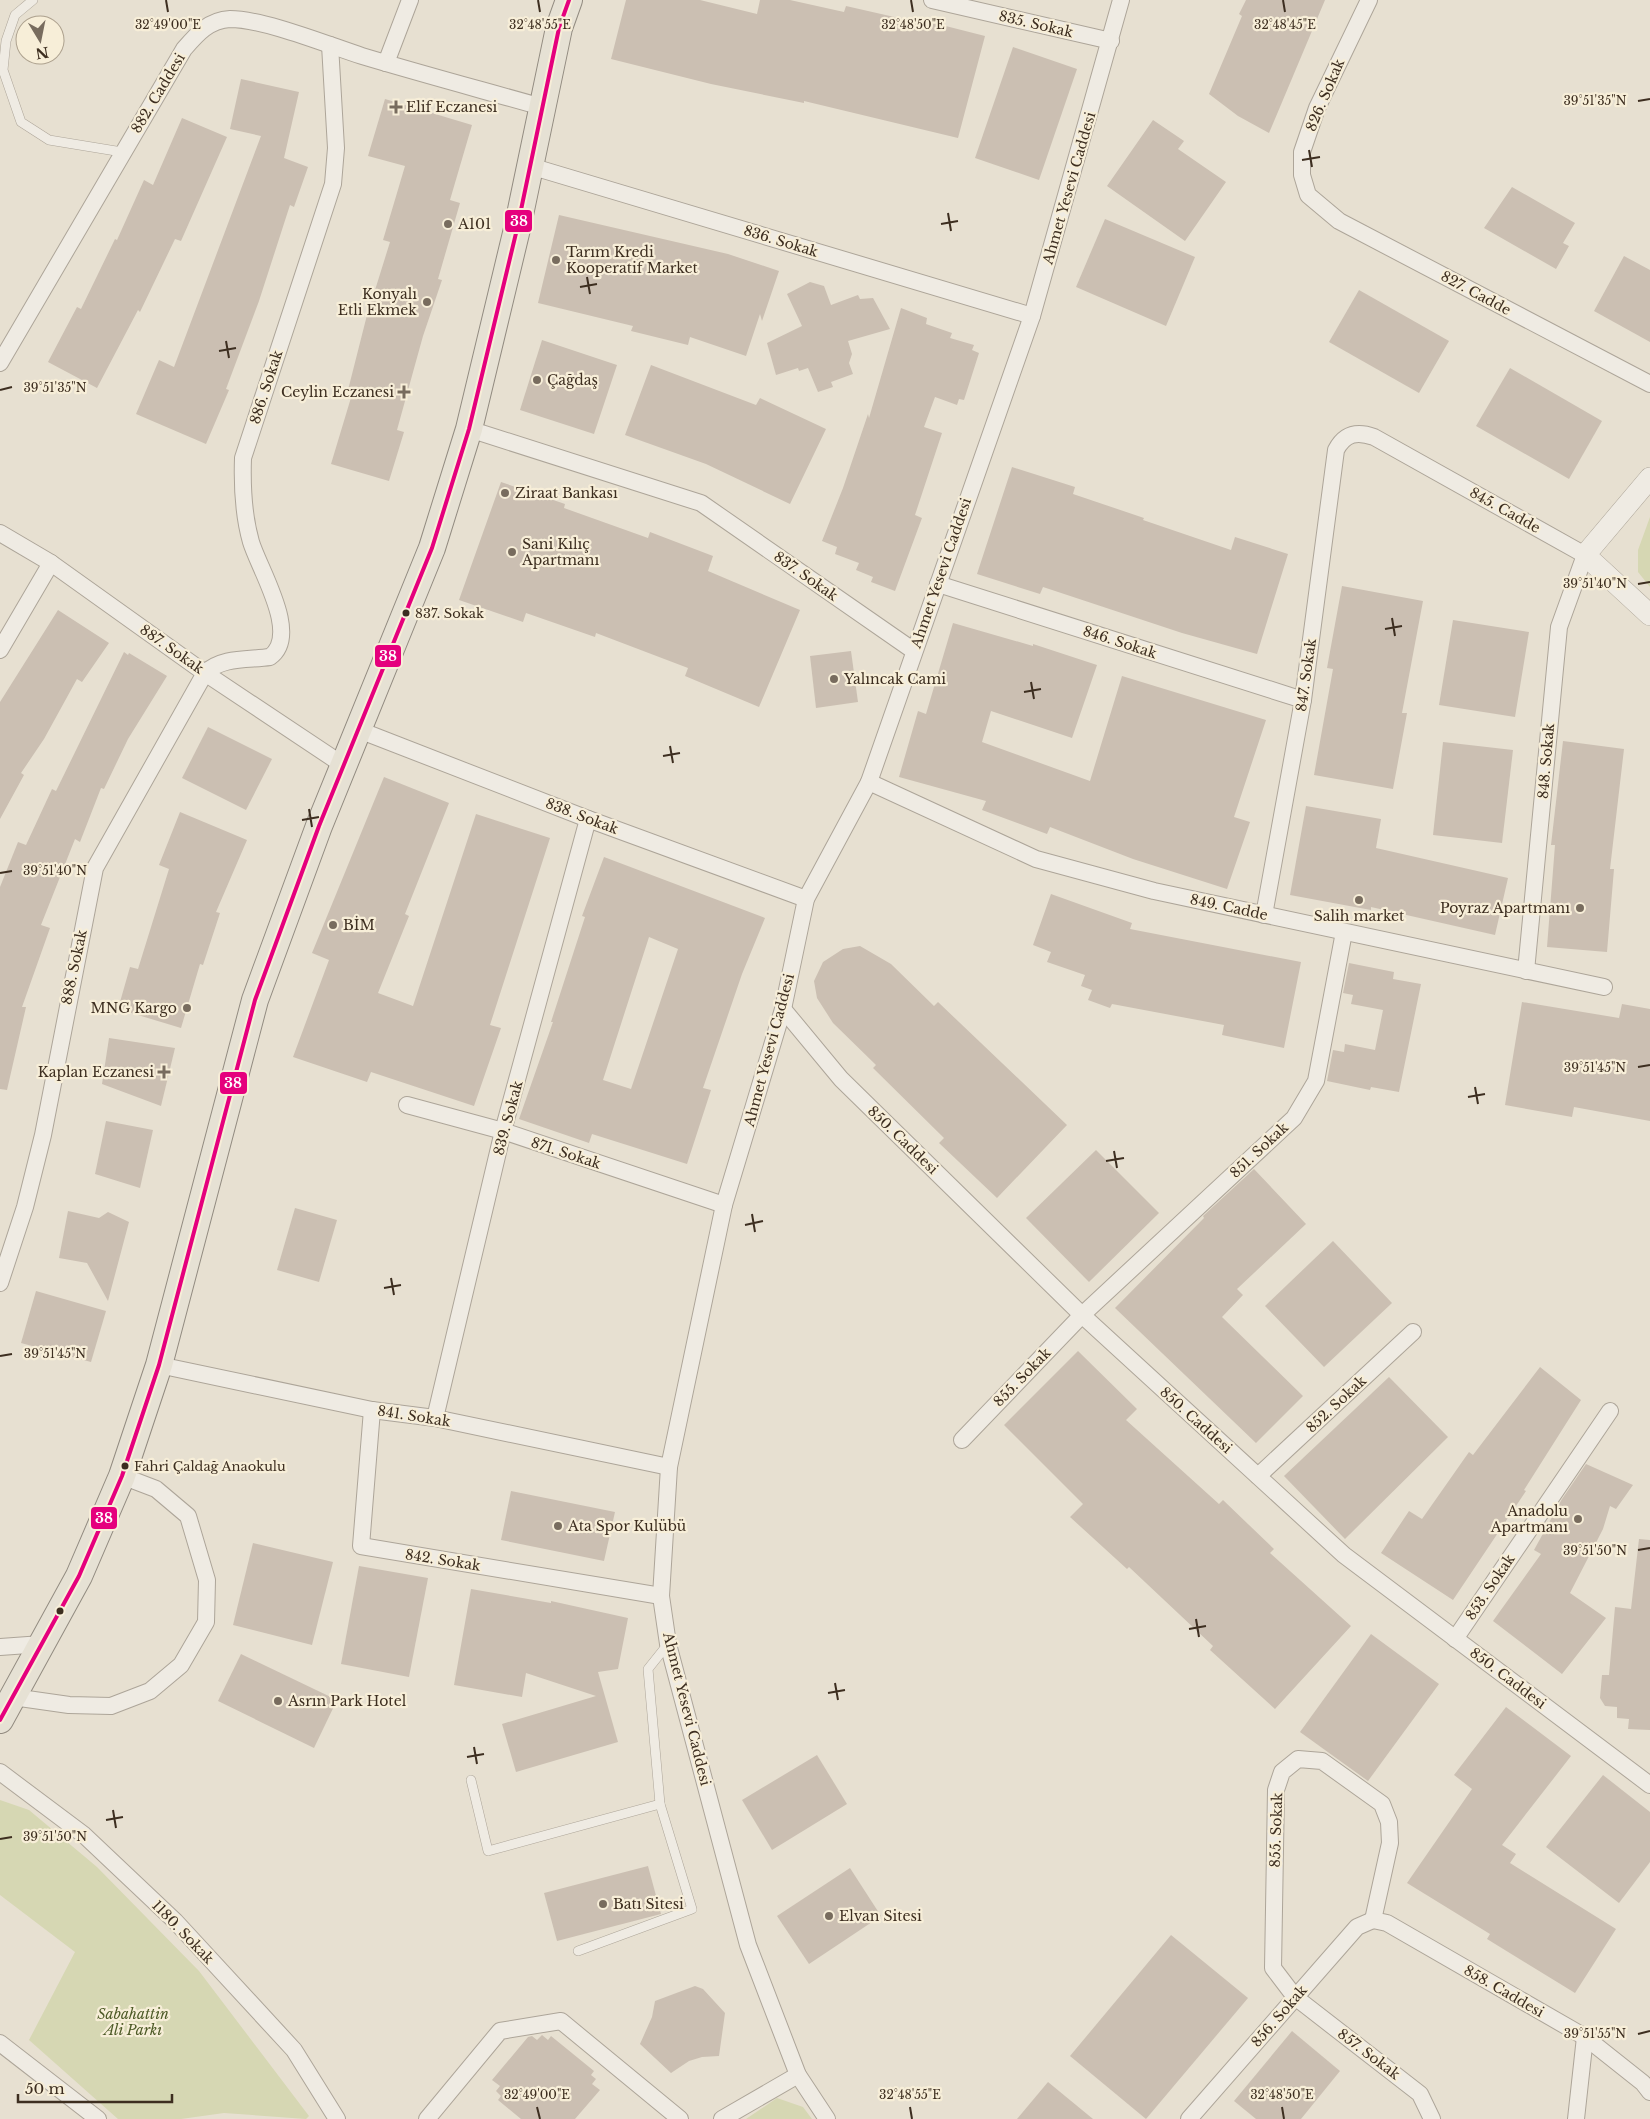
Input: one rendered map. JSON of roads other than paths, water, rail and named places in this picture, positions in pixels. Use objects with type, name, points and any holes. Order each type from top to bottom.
[{"type":"main road","points":[[0,1720],[79,1576],[122,1476],[158,1365],[255,1000],[343,765],[359,730],[432,548],[469,429],[530,166],[559,28],[569,0]]},
{"type":"street","points":[[386,63],[410,0]]},
{"type":"street","name":"835. Sokak","points":[[932,0],[1111,41]]},
{"type":"street","name":"Ahmet Yesevi Caddesi","points":[[827,2119],[798,2075],[748,1944],[668,1644],[661,1596],[669,1467],[724,1205],[784,1009],[806,899],[869,782],[1032,316],[1121,0]]},
{"type":"street","name":"826. Sokak","points":[[1308,195],[1302,175],[1302,152],[1317,108],[1369,0]]},
{"type":"street","name":"882. Caddesi","points":[[0,363],[184,49],[199,30],[215,22],[230,20],[258,23],[386,63],[542,107]]},
{"type":"street","name":"886. Sokak","points":[[205,673],[215,664],[270,657],[276,653],[282,637],[274,598],[251,543],[242,499],[243,458],[333,184],[336,148],[330,45]]},
{"type":"street","name":"836. Sokak","points":[[530,166],[1032,316]]},
{"type":"street","name":"827. Cadde","points":[[1308,195],[1339,221],[1650,384]]},
{"type":"street","name":"837. Sokak","points":[[469,429],[701,504],[914,651]]},
{"type":"street","name":"845. Cadde","points":[[1346,436],[1356,433],[1374,437],[1585,555],[1650,615]]},
{"type":"street","name":"847. Sokak","points":[[1264,915],[1303,700],[1336,450],[1346,436]]},
{"type":"street","points":[[1585,555],[1650,478]]},
{"type":"street","name":"887. Sokak","points":[[0,533],[51,563],[205,673],[343,765]]},
{"type":"street","name":"848. Sokak","points":[[1526,971],[1559,627],[1585,555]]},
{"type":"street","points":[[0,650],[51,563]]},
{"type":"street","name":"846. Sokak","points":[[938,584],[1303,700]]},
{"type":"street","name":"888. Sokak","points":[[0,1283],[25,1207],[43,1135],[95,868],[205,673]]},
{"type":"street","name":"838. Sokak","points":[[359,730],[588,819],[806,899]]},
{"type":"street","name":"849. Cadde","points":[[869,782],[1036,859],[1154,891],[1604,987]]},
{"type":"street","name":"839. Sokak","points":[[435,1418],[504,1132],[588,819]]},
{"type":"street","name":"851. Sokak","points":[[1082,1315],[1294,1118],[1316,1082],[1344,932]]},
{"type":"street","name":"850. Caddesi","points":[[784,1009],[841,1079],[1082,1315],[1344,1554],[1650,1785]]},
{"type":"street","name":"871. Sokak","points":[[407,1105],[504,1132],[724,1205]]},
{"type":"street","name":"855. Sokak","points":[[962,1440],[1082,1315]]},
{"type":"street","name":"852. Sokak","points":[[1258,1476],[1413,1332]]},
{"type":"street","name":"841. Sokak","points":[[158,1365],[372,1410],[435,1418],[669,1467]]},
{"type":"street","name":"842. Sokak","points":[[372,1410],[361,1546],[661,1596]]},
{"type":"street","name":"853. Sokak","points":[[1455,1639],[1610,1411]]},
{"type":"street","points":[[13,1697],[69,1705],[112,1706],[150,1691],[181,1665],[206,1622],[208,1580],[188,1516],[156,1489],[122,1476]]},
{"type":"street","points":[[0,1648],[42,1644]]},
{"type":"street","name":"855. Sokak","points":[[1295,1997],[1273,1968],[1273,1948],[1276,1790],[1282,1772],[1298,1760],[1322,1761],[1382,1804],[1388,1822],[1390,1843],[1373,1920]]},
{"type":"street","name":"1180. Sokak","points":[[0,1772],[84,1835],[175,1921],[294,2050],[337,2119]]},
{"type":"street","name":"856. Sokak","points":[[1189,2119],[1356,1927],[1373,1920]]},
{"type":"street","name":"858. Caddesi","points":[[1373,1920],[1387,1923],[1585,2037],[1643,2084],[1650,2092]]},
{"type":"street","name":"857. Sokak","points":[[1295,1997],[1420,2094],[1432,2119]]},
{"type":"street","points":[[427,2119],[500,2032],[561,2021],[680,2119]]},
{"type":"street","points":[[1576,2119],[1585,2037]]},
{"type":"street","points":[[0,2042],[98,2119]]},
{"type":"street","points":[[722,2119],[798,2075]]},
{"type":"lane","points":[[33,0],[15,15],[6,41],[3,70],[22,122],[49,140],[122,152]]},
{"type":"lane","points":[[578,1951],[692,1910],[660,1804],[648,1669],[668,1644]]},
{"type":"lane","points":[[471,1780],[488,1851],[660,1804]]},
{"type":"place","name":"Elif Eczanesi","points":[[396,107]]},
{"type":"place","name":"A101","points":[[448,224]]},
{"type":"place","name":"Tarım Kredi Kooperatif Market","points":[[556,260]]},
{"type":"place","name":"Konyalı Etli Ekmek","points":[[427,302]]},
{"type":"place","name":"Çağdaş","points":[[537,380]]},
{"type":"place","name":"Ceylin Eczanesi","points":[[404,392]]},
{"type":"place","name":"Ziraat Bankası","points":[[505,493]]},
{"type":"place","name":"Sani Kılıç Apartmanı","points":[[512,552]]},
{"type":"place","name":"837. Sokak","points":[[406,613]]},
{"type":"place","name":"Yalıncak Cami","points":[[834,679]]},
{"type":"place","name":"Salih market","points":[[1359,900]]},
{"type":"place","name":"Poyraz Apartmanı","points":[[1580,908]]},
{"type":"place","name":"BİM","points":[[333,925]]},
{"type":"place","name":"MNG Kargo","points":[[187,1008]]},
{"type":"place","name":"Kaplan Eczanesi","points":[[164,1072]]},
{"type":"place","name":"Fahri Çaldağ Anaokulu","points":[[125,1466]]},
{"type":"place","name":"Anadolu Apartmanı","points":[[1578,1519]]},
{"type":"place","name":"Ata Spor Kulübü","points":[[558,1526]]},
{"type":"place","name":"Asrın Park Hotel","points":[[278,1701]]},
{"type":"place","name":"Batı Sitesi","points":[[603,1904]]},
{"type":"place","name":"Elvan Sitesi","points":[[829,1916]]},
{"type":"park label","name":"Sabahattin Ali Parkı","points":[[133,2022]]}]
